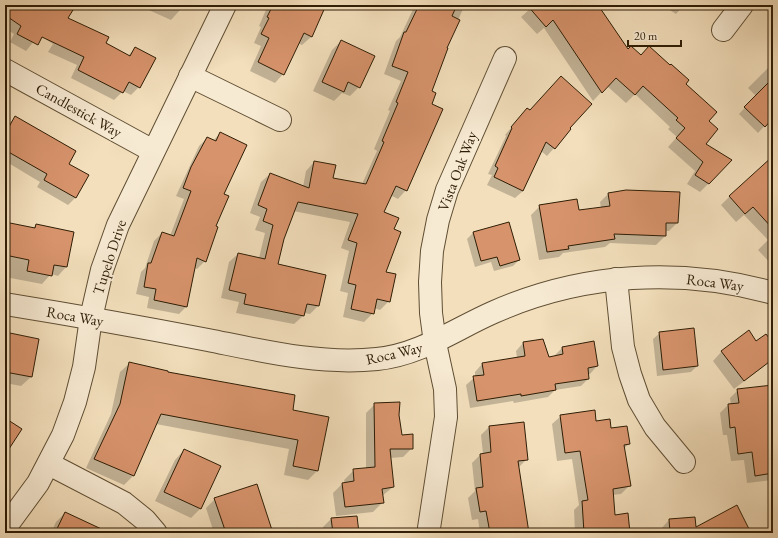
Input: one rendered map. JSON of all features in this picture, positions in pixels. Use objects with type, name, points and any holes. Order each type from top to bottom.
[{"type":"street","name":"Tupelo Drive","points":[[5,528],[28,498],[50,464],[63,436],[75,402],[84,367],[91,318],[102,270],[118,225],[225,5]]},
{"type":"street","points":[[723,30],[742,5]]},
{"type":"street","name":"Vista Oak Way","points":[[429,528],[446,417],[445,389],[435,343],[431,313],[430,282],[432,251],[438,220],[447,190],[505,58]]},
{"type":"street","name":"Candlestick Way","points":[[5,70],[153,151]]},
{"type":"street","points":[[190,76],[280,120]]},
{"type":"street","name":"Roca Way","points":[[5,304],[91,318],[260,350],[324,360],[352,362],[380,359],[408,353],[435,343],[480,318],[506,307],[546,293],[588,283],[638,277],[666,277],[709,280],[752,287],[773,293]]},
{"type":"street","points":[[616,279],[623,348],[639,400],[655,427],[684,462]]},
{"type":"street","points":[[50,464],[124,504],[146,520],[156,533]]},
{"type":"building","points":[[5,5],[63,5],[73,10],[68,18],[109,37],[106,43],[130,56],[135,47],[156,58],[140,88],[129,82],[123,93],[78,70],[84,57],[42,37],[38,45],[17,34],[21,26],[5,15]]},
{"type":"building","points":[[273,5],[326,5],[312,37],[304,33],[284,75],[258,62],[269,38],[261,34],[269,18],[267,17]]},
{"type":"building","points":[[419,5],[457,5],[452,16],[460,20],[447,48],[432,91],[436,93],[432,104],[443,109],[407,191],[396,186],[384,212],[399,218],[394,229],[401,232],[386,272],[396,274],[390,302],[377,299],[374,314],[351,309],[356,285],[348,283],[357,243],[348,240],[358,214],[298,202],[284,239],[278,264],[326,275],[319,306],[307,304],[304,316],[244,304],[246,294],[229,290],[238,253],[265,259],[273,225],[263,221],[267,209],[258,205],[270,173],[309,188],[314,161],[336,165],[333,178],[366,184],[384,142],[382,141],[398,103],[396,102],[408,72],[392,66],[404,32],[406,32]]},
{"type":"building","points":[[527,5],[598,5],[628,49],[631,46],[641,55],[649,46],[689,80],[686,84],[717,112],[709,121],[718,129],[706,144],[732,160],[709,184],[695,175],[703,162],[676,138],[685,128],[676,120],[678,118],[643,86],[635,95],[616,78],[602,93],[553,20],[546,27]]},
{"type":"building","points":[[341,40],[375,56],[360,88],[348,82],[344,92],[322,82]]},
{"type":"building","points":[[561,76],[592,104],[570,128],[571,129],[555,149],[546,142],[523,191],[494,177],[498,168],[495,166],[512,128],[511,127],[527,108],[530,110]]},
{"type":"building","points":[[773,78],[773,118],[765,127],[744,107]]},
{"type":"building","points":[[15,116],[76,151],[69,164],[89,175],[76,198],[44,180],[47,174],[5,150],[5,134]]},
{"type":"building","points":[[220,132],[247,145],[224,194],[229,196],[216,226],[218,227],[206,262],[197,258],[187,307],[154,300],[156,289],[144,287],[148,263],[151,263],[162,232],[174,236],[191,191],[183,188],[191,167],[207,137],[216,141]]},
{"type":"building","points":[[773,156],[773,229],[753,207],[745,214],[729,196]]},
{"type":"building","points":[[626,190],[680,192],[678,223],[666,223],[666,236],[614,234],[615,239],[568,246],[569,249],[547,252],[539,205],[577,199],[579,210],[610,206],[608,193]]},
{"type":"building","points":[[5,222],[35,228],[36,224],[74,232],[67,267],[54,265],[52,276],[27,271],[29,260],[5,255]]},
{"type":"building","points":[[509,222],[520,260],[500,266],[497,257],[481,261],[473,232]]},
{"type":"building","points":[[694,328],[698,366],[663,370],[659,332]]},
{"type":"building","points":[[749,330],[756,341],[766,334],[773,343],[773,359],[744,381],[721,351]]},
{"type":"building","points":[[5,332],[39,339],[32,377],[5,372]]},
{"type":"building","points":[[543,339],[549,357],[563,354],[562,347],[594,341],[598,366],[588,368],[589,379],[555,384],[556,390],[477,401],[473,376],[484,375],[482,363],[525,356],[523,342]]},
{"type":"building","points":[[129,362],[168,372],[295,395],[293,410],[329,417],[318,471],[293,466],[298,440],[161,414],[134,476],[94,459],[120,404]]},
{"type":"building","points":[[773,385],[773,473],[755,476],[752,452],[738,454],[735,427],[730,428],[728,404],[739,403],[737,389]]},
{"type":"building","points":[[400,402],[399,415],[402,435],[413,434],[413,449],[390,449],[394,487],[382,489],[384,503],[345,507],[342,483],[354,481],[353,469],[375,467],[374,403]]},
{"type":"building","points":[[595,410],[596,421],[610,419],[611,428],[627,426],[630,444],[624,445],[631,486],[613,489],[615,515],[628,513],[630,533],[584,533],[582,501],[588,500],[580,451],[565,453],[560,415]]},
{"type":"building","points":[[5,418],[22,429],[5,455]]},
{"type":"building","points":[[524,422],[528,460],[518,461],[529,533],[490,533],[486,511],[480,512],[476,488],[483,487],[480,454],[491,452],[489,426]]},
{"type":"building","points":[[184,449],[221,466],[201,509],[164,492]]},
{"type":"building","points":[[257,484],[272,530],[264,533],[226,533],[214,498]]},
{"type":"building","points":[[737,505],[751,533],[670,533],[669,519],[695,517],[696,527]]},
{"type":"building","points":[[65,512],[110,533],[55,533]]},
{"type":"building","points":[[357,516],[359,533],[333,533],[331,518]]}]
